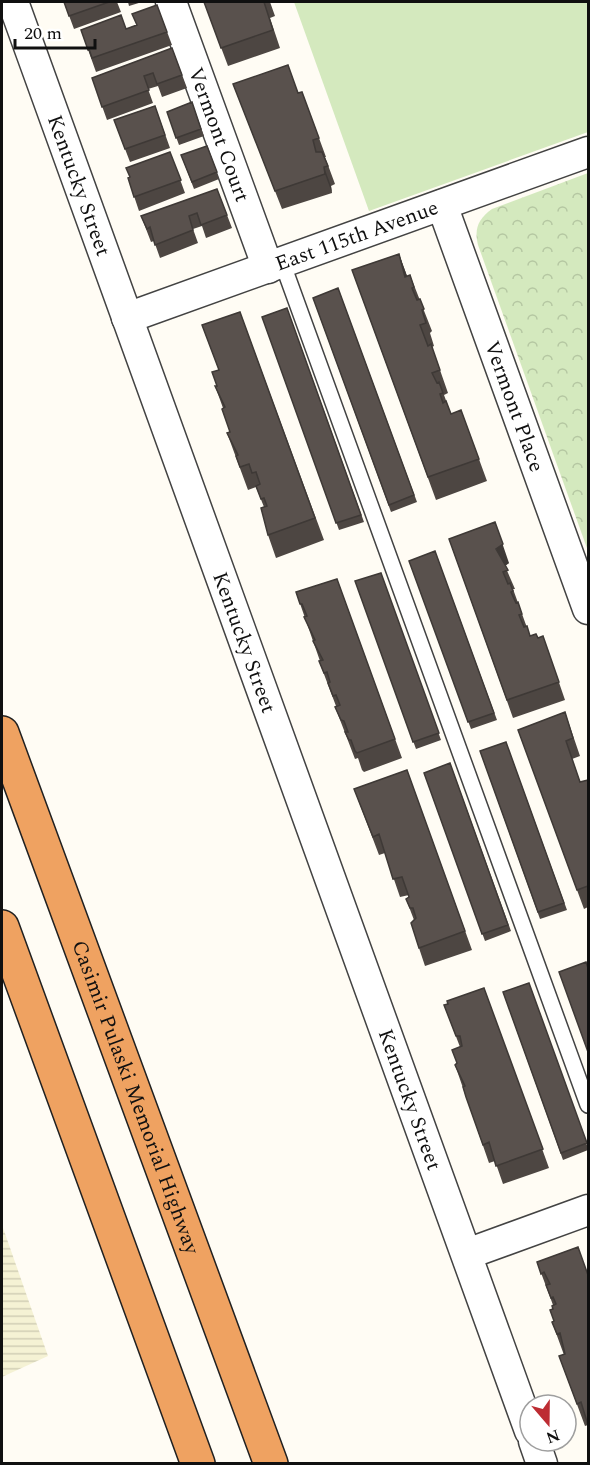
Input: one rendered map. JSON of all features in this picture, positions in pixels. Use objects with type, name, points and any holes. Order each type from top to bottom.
[{"type":"highway","name":"Casimir Pulaski Memorial Highway","points":[[2,733],[271,1464]]},
{"type":"highway","points":[[2,927],[198,1464]]},
{"type":"street","name":"Kentucky Street","points":[[13,2],[518,1397]]},
{"type":"street","name":"Vermont Court","points":[[171,2],[275,265]]},
{"type":"street","name":"East 115th Avenue","points":[[127,318],[588,152]]},
{"type":"street","name":"Vermont Place","points":[[442,205],[588,609]]},
{"type":"street","points":[[467,1254],[588,1210]]},
{"type":"lane","points":[[275,265],[588,1105]]},
{"type":"shaded area","points":[[2,1225],[48,1356],[2,1377]]},
{"type":"green space","points":[[294,2],[588,2],[588,132],[369,211]]},
{"type":"green space","points":[[588,173],[588,551],[478,245],[477,234],[480,221],[492,209]]},
{"type":"building","points":[[64,2],[109,2],[69,16]]},
{"type":"building","points":[[204,2],[264,2],[273,30],[221,48]]},
{"type":"building","points":[[157,5],[167,32],[92,58],[81,30],[121,15],[126,29],[137,25],[132,14]]},
{"type":"building","points":[[172,48],[182,75],[157,84],[153,73],[144,76],[149,90],[102,107],[92,78]]},
{"type":"building","points":[[288,65],[298,93],[302,92],[319,138],[313,140],[316,152],[322,152],[328,166],[324,167],[325,174],[275,191],[233,84]]},
{"type":"building","points":[[192,102],[201,129],[176,138],[167,112]]},
{"type":"building","points":[[155,106],[165,135],[125,149],[114,120]]},
{"type":"building","points":[[207,146],[217,172],[192,182],[181,155]]},
{"type":"building","points":[[170,152],[181,180],[134,197],[126,168]]},
{"type":"building","points":[[217,189],[227,215],[201,225],[197,213],[189,216],[193,230],[155,245],[150,227],[147,229],[141,216]]},
{"type":"building","points":[[399,254],[405,277],[410,275],[414,287],[412,288],[424,309],[422,310],[426,323],[420,325],[428,346],[431,344],[440,370],[432,373],[437,383],[439,382],[443,393],[440,394],[443,403],[446,401],[451,414],[461,410],[479,459],[428,477],[352,270]]},
{"type":"building","points":[[338,288],[414,495],[389,505],[313,298]]},
{"type":"building","points":[[287,308],[361,515],[336,523],[262,317]]},
{"type":"building","points":[[240,312],[315,518],[268,535],[261,508],[267,506],[264,498],[261,499],[256,486],[260,484],[256,472],[252,473],[249,464],[240,467],[236,456],[238,455],[227,433],[230,432],[222,409],[225,407],[215,386],[217,386],[212,372],[219,370],[202,325]]},
{"type":"building","points":[[495,522],[503,544],[496,549],[508,570],[503,572],[508,584],[510,583],[516,603],[518,602],[522,614],[519,615],[524,627],[527,626],[530,636],[536,634],[538,638],[543,636],[559,682],[507,700],[449,539]]},
{"type":"building","points":[[435,551],[494,713],[468,722],[409,561]]},
{"type":"building","points":[[381,573],[439,733],[413,742],[355,581]]},
{"type":"building","points":[[337,579],[395,739],[357,753],[345,732],[348,732],[344,721],[341,720],[335,707],[340,705],[336,695],[333,696],[327,672],[324,673],[319,661],[323,660],[313,641],[315,640],[304,617],[307,616],[296,592]]},
{"type":"building","points":[[565,712],[573,738],[566,741],[580,782],[588,780],[588,886],[577,890],[518,730]]},
{"type":"building","points":[[506,742],[564,903],[538,912],[480,751]]},
{"type":"building","points":[[450,763],[508,925],[482,934],[424,773]]},
{"type":"building","points":[[407,770],[465,931],[419,948],[411,923],[416,918],[413,908],[410,908],[406,899],[409,897],[402,877],[393,879],[379,834],[373,837],[354,789]]},
{"type":"building","points":[[586,962],[588,968],[588,1052],[559,972]]},
{"type":"building","points":[[529,983],[587,1143],[561,1153],[503,992]]},
{"type":"building","points":[[484,988],[543,1149],[496,1166],[489,1142],[483,1145],[466,1097],[463,1087],[465,1086],[455,1065],[457,1063],[452,1050],[462,1046],[460,1036],[456,1036],[444,1005],[448,1004],[447,1001]]},
{"type":"building","points":[[578,1247],[588,1275],[588,1425],[581,1402],[578,1404],[578,1393],[573,1393],[559,1356],[565,1354],[560,1333],[557,1334],[550,1310],[556,1304],[546,1285],[550,1284],[544,1272],[541,1274],[537,1262]]}]
